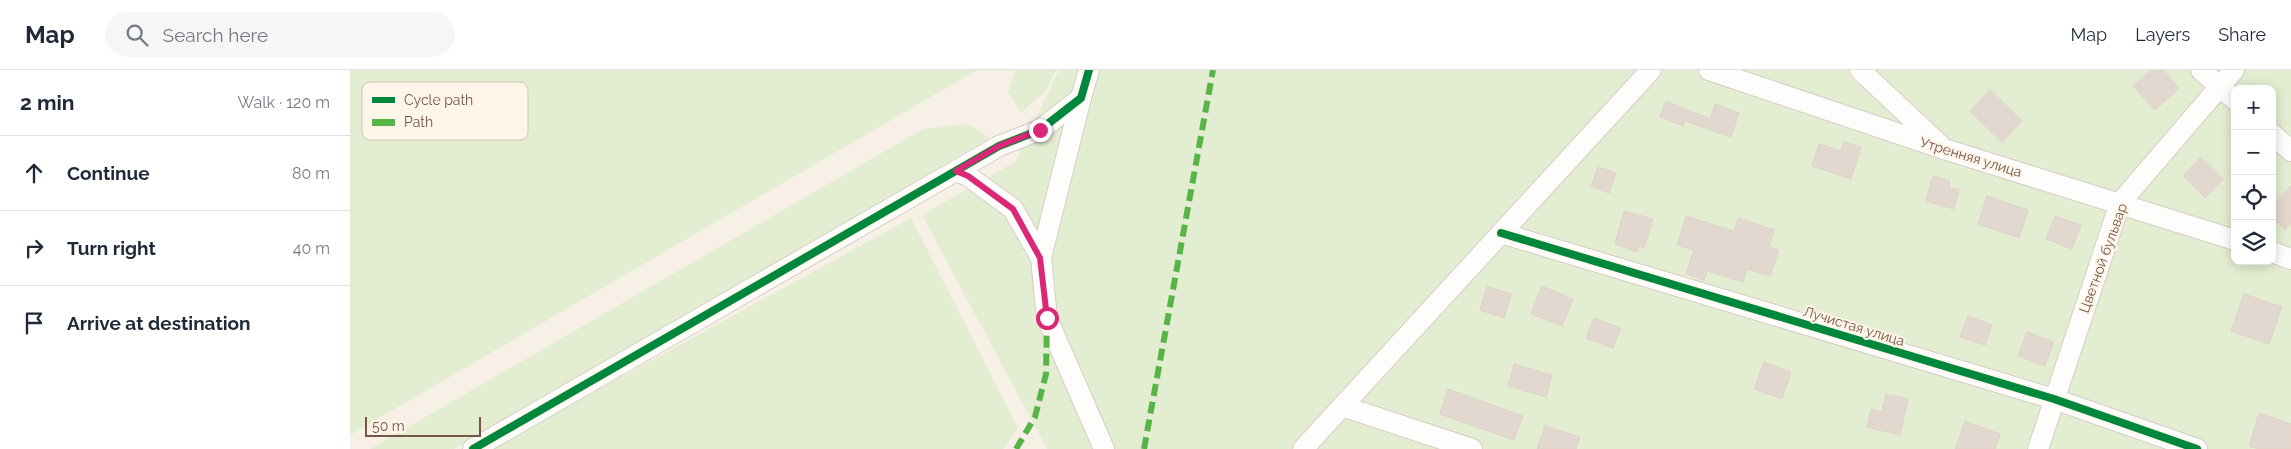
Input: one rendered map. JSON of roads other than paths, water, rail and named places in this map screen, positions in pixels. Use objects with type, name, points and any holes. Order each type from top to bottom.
[{"type":"street","points":[[1089,70],[1040,258],[1047,318],[1104,449]]},
{"type":"street","points":[[1302,449],[1651,70]]},
{"type":"street","name":"Утренняя улица","points":[[1709,70],[1944,149],[2231,239]]},
{"type":"street","points":[[1860,70],[1944,149]]},
{"type":"street","points":[[2201,70],[2231,96]]},
{"type":"street","name":"Цветной бульвар","points":[[2038,449],[2120,203],[2234,70]]},
{"type":"street","points":[[473,449],[999,146],[1040,130],[1081,98]]},
{"type":"street","points":[[2276,138],[2291,151]]},
{"type":"street","points":[[956,171],[968,176],[1013,209],[1040,258]]},
{"type":"street","name":"Лучистая улица","points":[[1501,233],[2054,399],[2197,449]]},
{"type":"street","points":[[2276,253],[2291,259]]},
{"type":"street","points":[[1342,406],[1472,449]]}]
